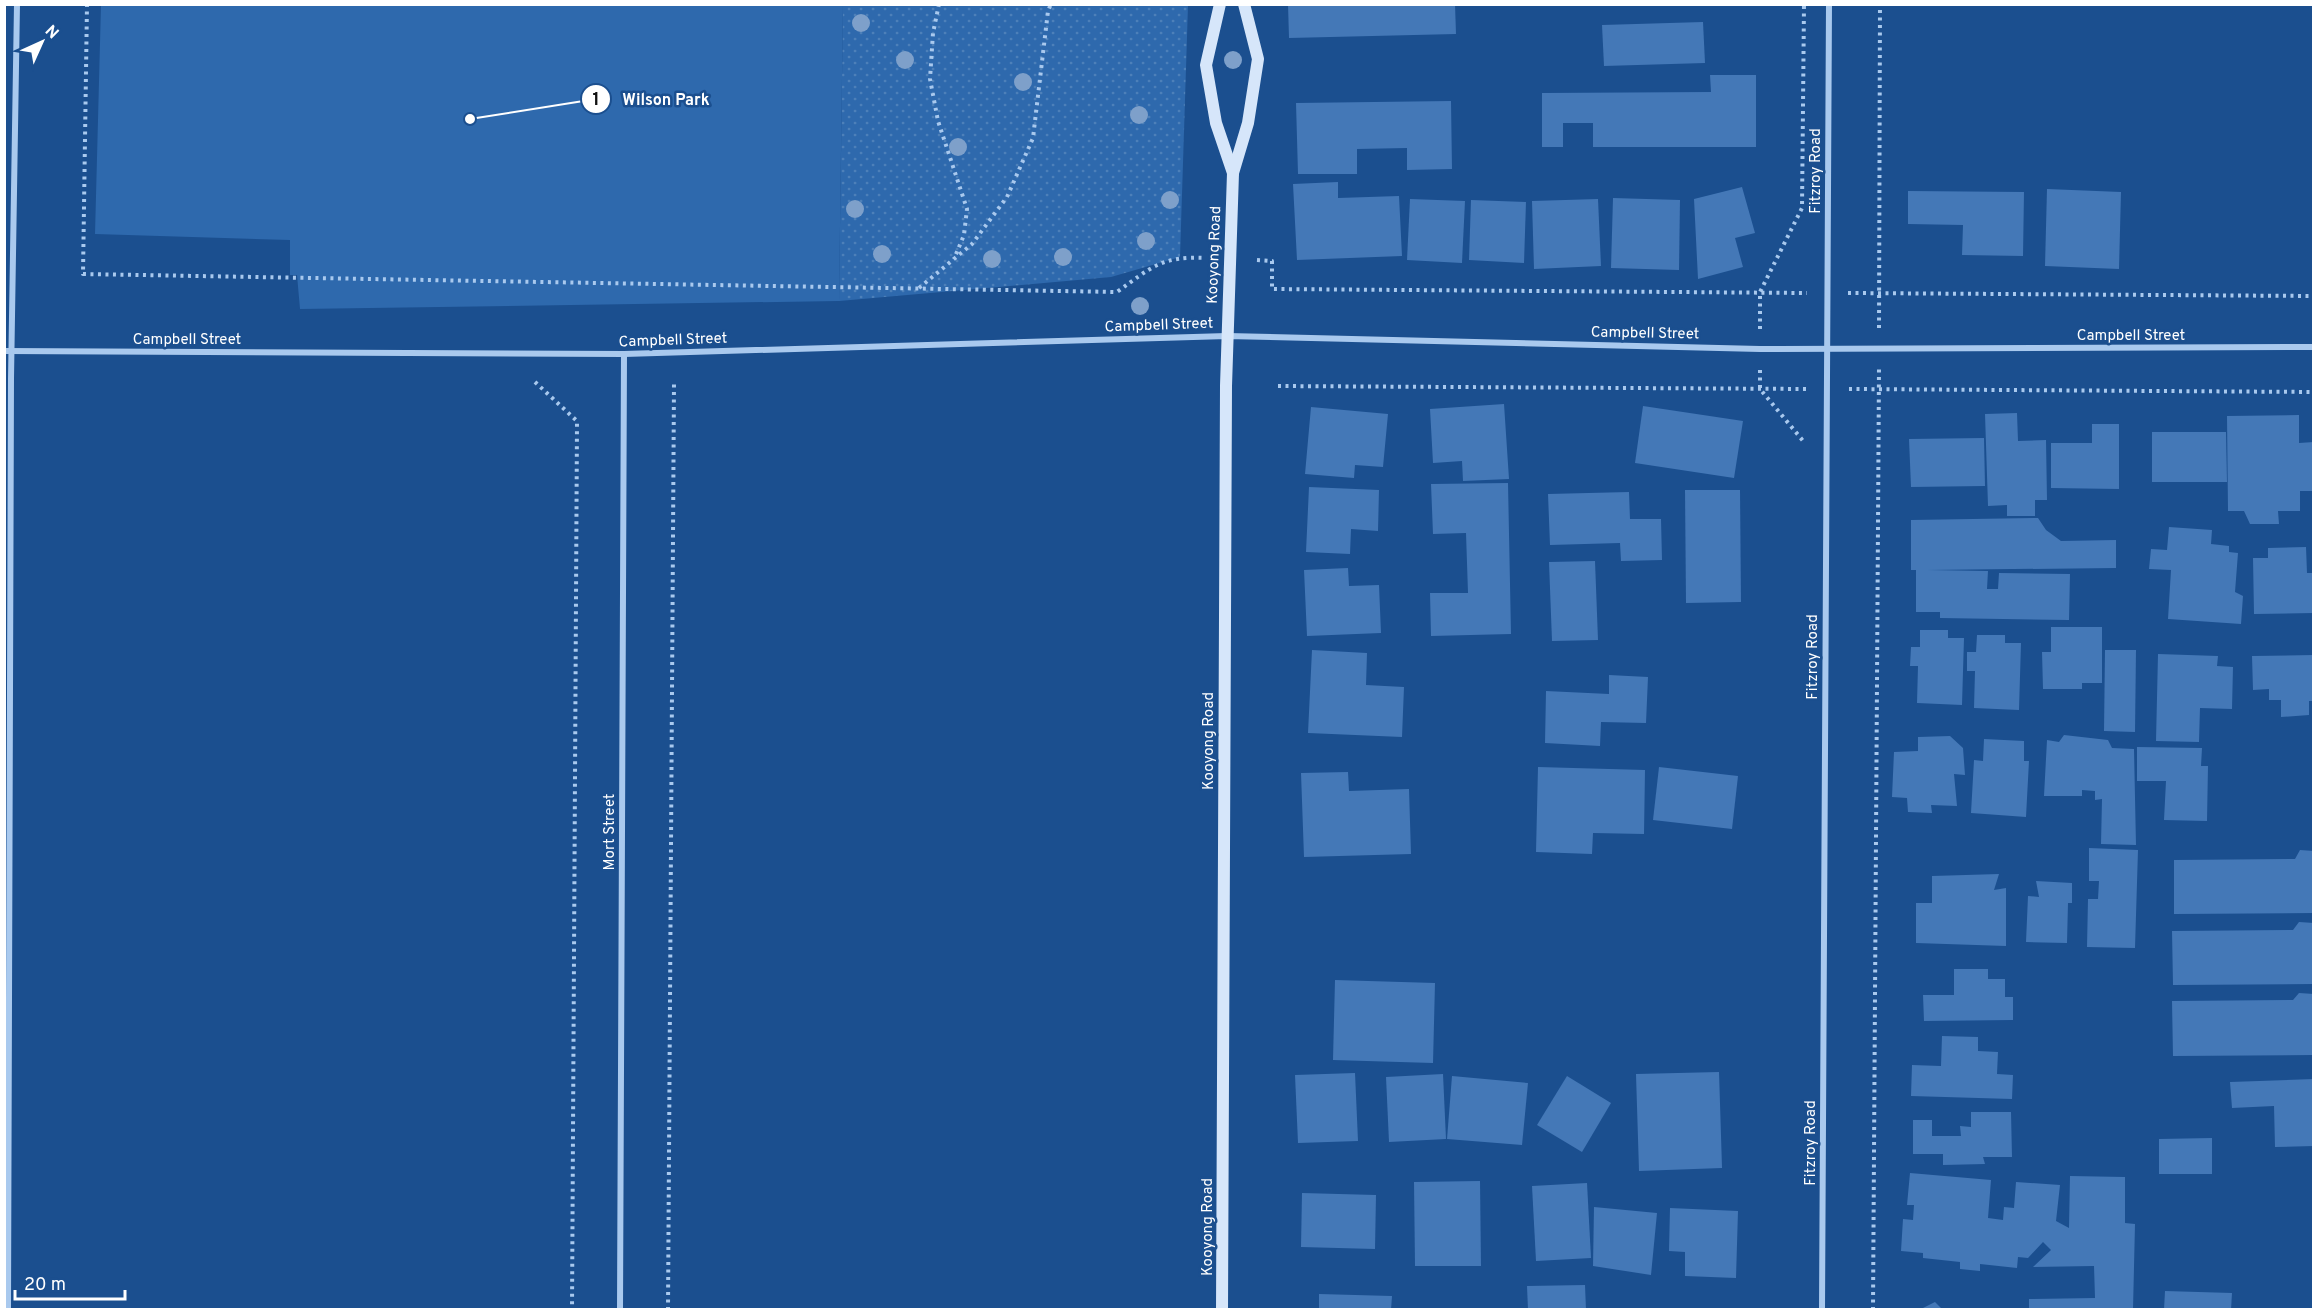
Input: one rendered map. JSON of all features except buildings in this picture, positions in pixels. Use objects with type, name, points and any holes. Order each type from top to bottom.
[{"type":"street","points":[[8,1310],[8,351],[17,4]]},
{"type":"street","name":"Kooyong Road","points":[[1220,4],[1206,65],[1216,123],[1233,172]]},
{"type":"street","name":"Kooyong Road","points":[[1222,1310],[1227,336],[1233,172],[1248,123],[1258,60],[1244,4]]},
{"type":"street","name":"Fitzroy Road","points":[[1822,1310],[1829,4]]},
{"type":"street","name":"Campbell Street","points":[[8,351],[624,354],[1227,336],[1760,349],[2313,347]]},
{"type":"street","name":"Mort Street","points":[[620,1310],[624,354]]},
{"type":"path","points":[[87,4],[82,274],[1118,292],[1155,265],[1180,257],[1206,258]]},
{"type":"path","points":[[939,4],[933,33],[930,79],[938,121],[967,209],[964,235],[954,260]]},
{"type":"path","points":[[918,289],[972,244],[1007,197],[1033,138],[1048,11],[1051,4]]},
{"type":"path","points":[[1804,4],[1802,208],[1760,292],[1760,389],[1806,445]]},
{"type":"path","points":[[1874,1310],[1880,4]]},
{"type":"path","points":[[1257,260],[1272,261],[1272,289],[2313,296]]},
{"type":"path","points":[[535,382],[577,421],[572,1310]]},
{"type":"path","points":[[668,1310],[674,383]]},
{"type":"path","points":[[1278,386],[2313,392]]},
{"type":"shaded area","points":[[101,5],[843,5],[839,301],[300,309],[297,275],[290,275],[290,240],[95,234]]},
{"type":"shaded area","points":[[843,5],[1188,5],[1180,257],[1111,277],[839,301]]},
{"type":"place","name":"Wilson Park","points":[[470,119]]}]
